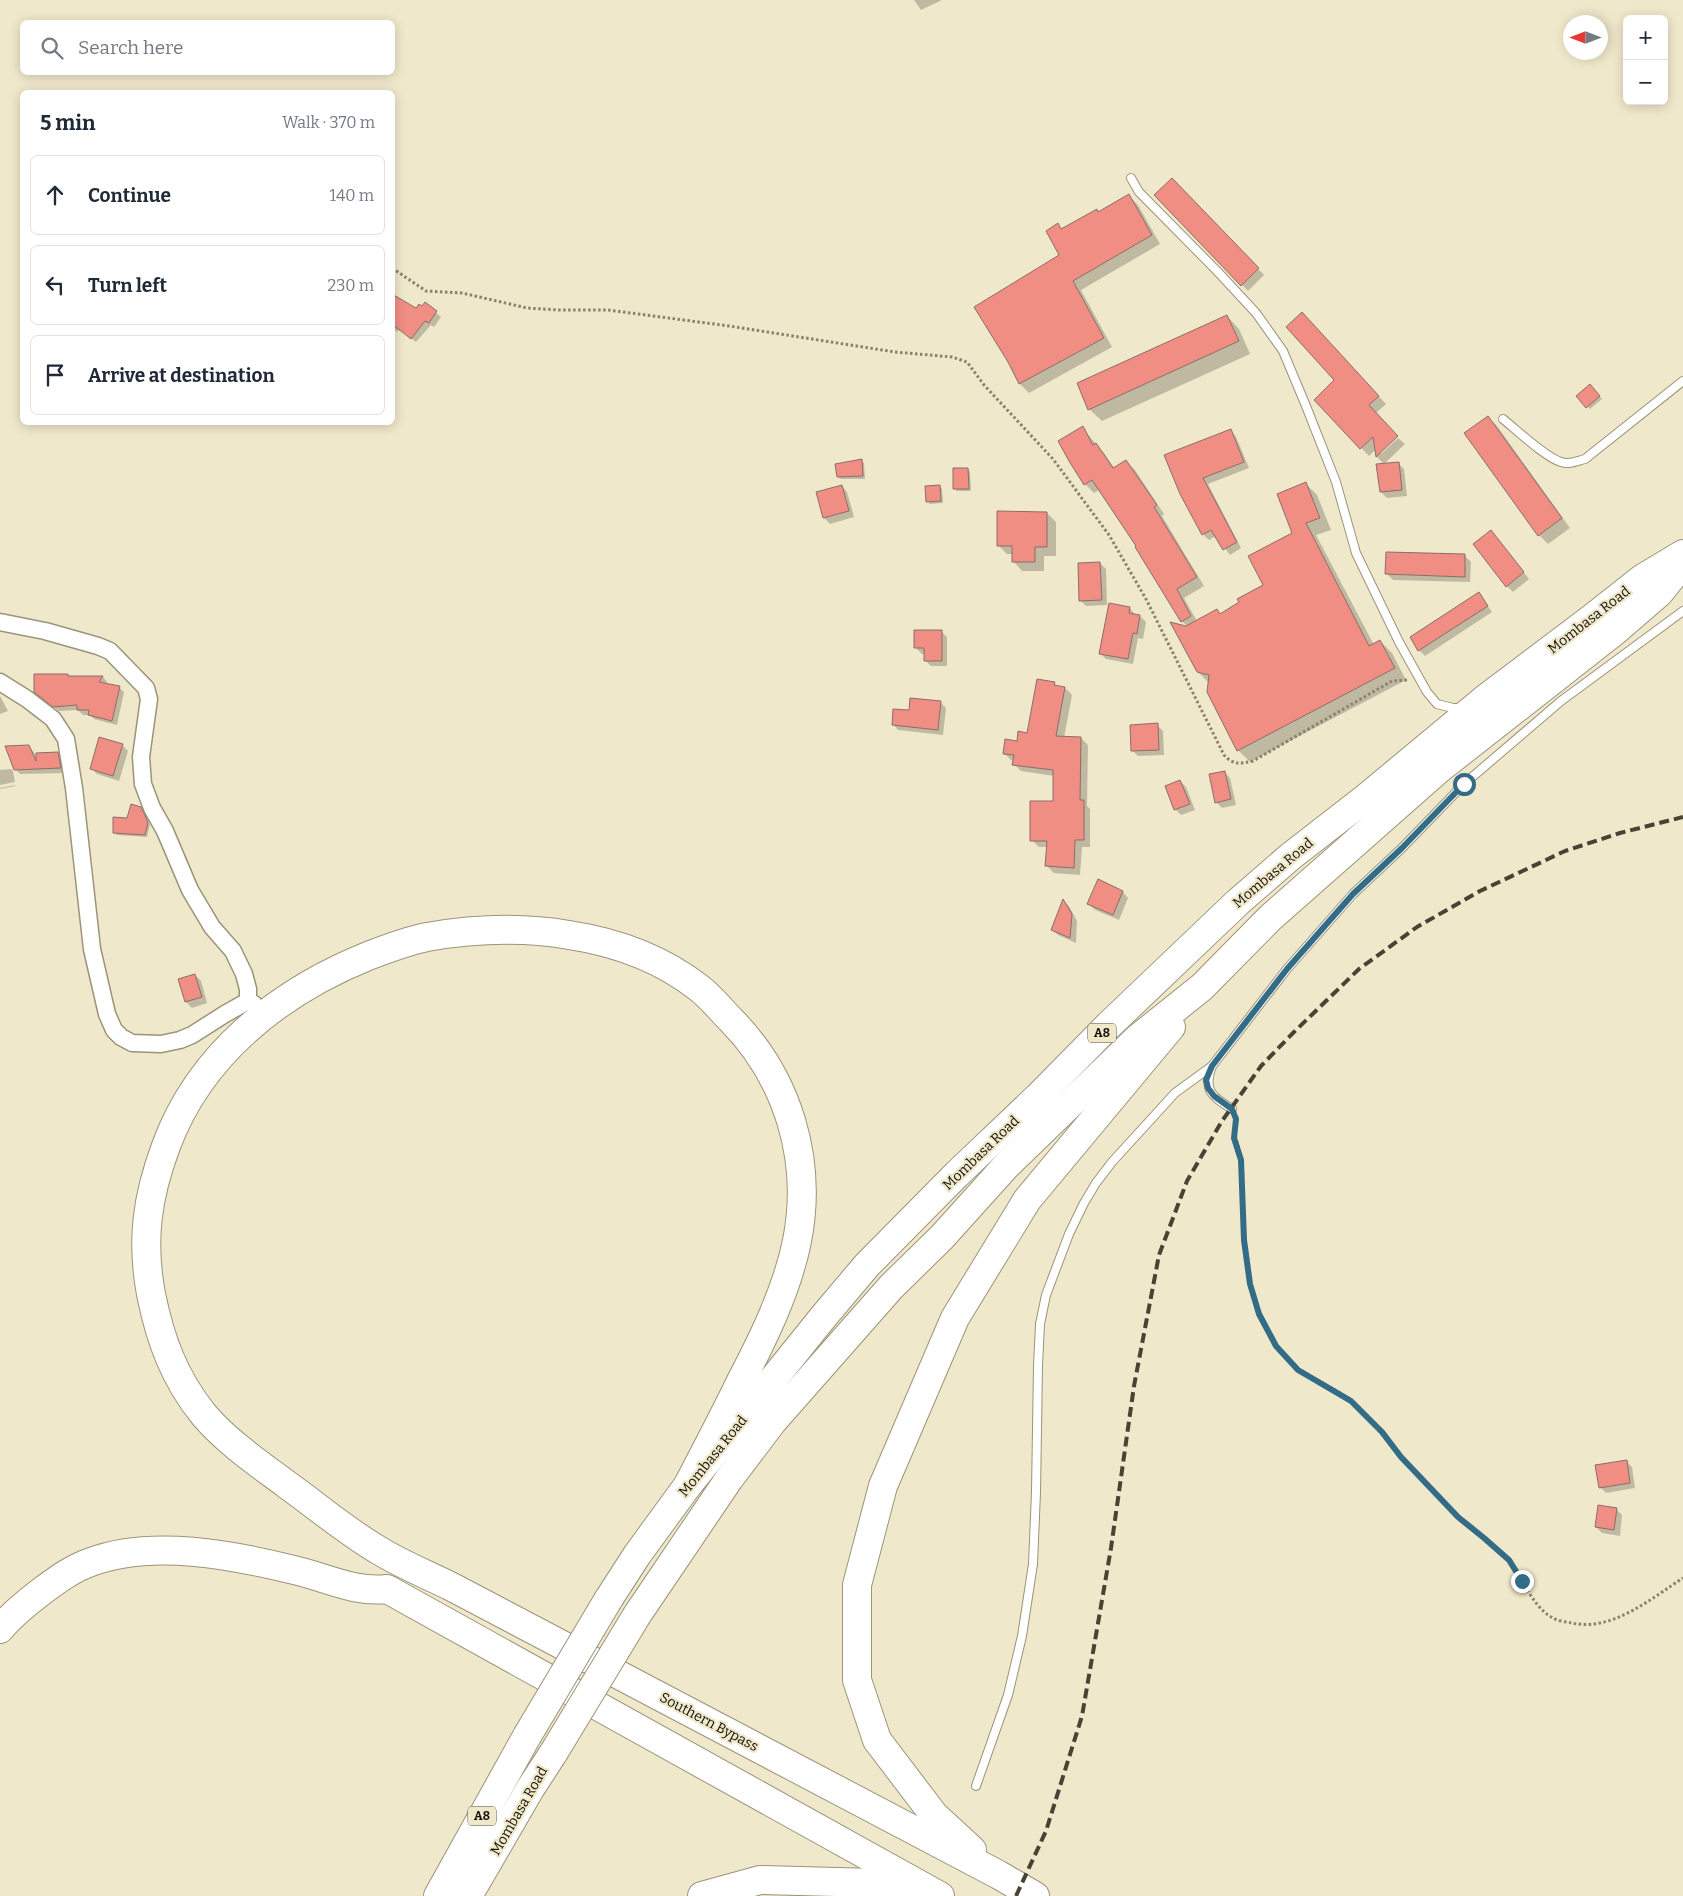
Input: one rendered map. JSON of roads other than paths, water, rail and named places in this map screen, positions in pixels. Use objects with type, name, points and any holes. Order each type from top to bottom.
[{"type":"highway","name":"Mombasa Road","points":[[438,1896],[527,1736],[637,1555],[688,1485],[867,1265],[1109,1025],[1238,902],[1475,708],[1592,619],[1642,578],[1683,554]]},
{"type":"highway","name":"Mombasa Road","points":[[468,1896],[530,1789],[637,1615],[728,1479],[774,1421],[891,1287],[942,1236],[1006,1166],[1137,1039],[1202,987],[1270,918],[1440,770],[1615,631],[1659,593],[1683,563]]},
{"type":"highway","name":"Southern Bypass","points":[[688,1485],[758,1347],[780,1298],[797,1242],[800,1217],[802,1190],[800,1155],[795,1131],[779,1086],[754,1045],[739,1028],[700,989],[657,962],[596,939],[552,932],[519,930],[463,932],[422,938],[381,951],[338,968],[296,993],[254,1009],[192,1092],[174,1126],[160,1163],[149,1202],[145,1235],[147,1274],[162,1342],[172,1365],[204,1415],[264,1468],[381,1552],[452,1587],[999,1875],[1035,1896]]},
{"type":"highway","points":[[999,1875],[934,1814],[877,1740],[857,1680],[857,1585],[883,1486],[955,1318],[1027,1200],[1202,987]]},
{"type":"highway","points":[[0,1629],[19,1608],[72,1571],[98,1559],[130,1553],[180,1551],[218,1555],[293,1569],[360,1589],[374,1591],[387,1589],[940,1896]]},
{"type":"highway","points":[[426,1896],[458,1861]]},
{"type":"highway","points":[[702,1896],[760,1880],[875,1883],[918,1896]]},
{"type":"street","points":[[0,622],[45,631],[110,651],[146,688],[149,699],[141,757],[143,784],[152,808],[165,831],[190,890],[212,927],[233,951],[244,974],[254,1009],[224,1014],[192,1035],[161,1044],[132,1043],[121,1037],[114,1030],[106,1014],[92,949],[75,795],[66,739],[53,719],[27,699],[0,682]]},
{"type":"lane","points":[[1131,178],[1139,192],[1256,313],[1283,352],[1336,482],[1356,553],[1399,642],[1420,680],[1437,704],[1453,708],[1475,708]]},
{"type":"lane","points":[[1503,419],[1548,454],[1562,462],[1572,463],[1585,459],[1683,380]]},
{"type":"lane","points":[[1232,1109],[1214,1096],[1208,1088],[1206,1080],[1212,1066],[1287,969],[1346,902],[1464,784],[1561,701],[1683,611]]},
{"type":"lane","points":[[976,1786],[1008,1695],[1022,1636],[1033,1564],[1040,1324],[1046,1295],[1070,1234],[1084,1203],[1096,1183],[1112,1162],[1175,1093],[1212,1066]]},
{"type":"railway","points":[[1016,1896],[1046,1831],[1082,1716],[1111,1548],[1134,1386],[1159,1255],[1187,1181],[1222,1121],[1261,1066],[1294,1032],[1359,969],[1417,927],[1480,891],[1565,851],[1620,833],[1683,817]]}]
